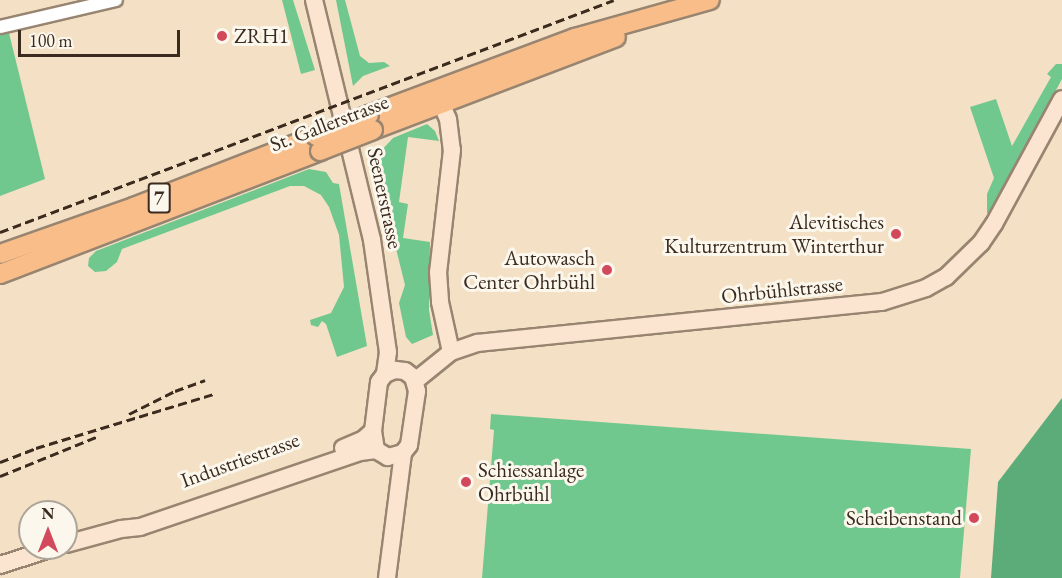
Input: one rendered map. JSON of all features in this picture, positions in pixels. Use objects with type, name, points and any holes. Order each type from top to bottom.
[{"type":"main road","name":"St. Gallerstrasse","points":[[0,274],[439,96],[575,38],[710,0]]},
{"type":"main road","name":"St. Gallerstrasse","points":[[0,254],[318,144]]},
{"type":"street","points":[[0,27],[91,3],[116,0]]},
{"type":"street","name":"Seenerstrasse","points":[[314,0],[372,240],[382,301],[388,363],[386,374],[378,386],[373,431],[380,453],[388,466],[393,544]]},
{"type":"street","points":[[439,96],[448,119],[452,150],[438,272],[444,332],[451,352]]},
{"type":"street","name":"Ohrbühlstrasse","points":[[410,376],[451,352],[477,343],[882,302],[918,291],[946,277],[981,243],[994,224],[1062,99]]},
{"type":"street","name":"Seenerstrasse","points":[[382,301],[417,391],[410,441],[403,453],[387,578]]},
{"type":"street","points":[[386,374],[395,370],[410,376]]},
{"type":"street","name":"Industriestrasse","points":[[121,529],[144,518],[357,443],[373,431]]},
{"type":"street","name":"Industriestrasse","points":[[78,541],[121,529],[140,527],[360,452],[380,453]]},
{"type":"street","points":[[380,453],[394,457],[403,453]]},
{"type":"street","points":[[0,565],[18,559]]},
{"type":"green space","points":[[282,0],[293,0],[315,70],[301,74]]},
{"type":"green space","points":[[336,0],[345,0],[360,56],[369,63],[384,62],[390,66],[363,76],[353,86]]},
{"type":"green space","points":[[9,33],[45,179],[0,196],[0,35]]},
{"type":"green space","points":[[1056,64],[1062,64],[1062,79],[990,213],[987,213],[987,194],[994,178],[970,107],[996,99],[1012,146],[1051,77],[1047,74]]},
{"type":"green space","points":[[427,124],[435,131],[439,141],[408,137],[399,202],[408,204],[403,238],[430,242],[429,310],[433,335],[412,344],[406,337],[399,303],[405,285],[376,168],[380,164],[380,152],[393,138]]},
{"type":"green space","points":[[309,169],[326,172],[333,183],[339,184],[367,346],[337,357],[326,324],[322,321],[318,327],[311,325],[310,320],[331,313],[344,287],[339,235],[329,207],[321,195],[304,186],[290,186],[122,249],[117,262],[106,271],[95,272],[88,266],[89,258],[96,251]]},
{"type":"green space","points":[[1062,398],[1062,578],[991,578],[998,482]]},
{"type":"green space","points":[[491,414],[971,449],[960,578],[482,578],[494,430],[490,429]]},
{"type":"railway","points":[[0,232],[614,0]]},
{"type":"railway","points":[[129,414],[175,391],[205,380]]},
{"type":"railway","points":[[0,462],[36,448],[214,394]]},
{"type":"railway","points":[[0,476],[96,437]]},
{"type":"place","name":"ZRH1","points":[[222,36]]},
{"type":"place","name":"Alevitisches Kulturzentrum Winterthur","points":[[896,234]]},
{"type":"place","name":"Autowasch Center Ohrbühl","points":[[607,270]]},
{"type":"place","name":"Schiessanlage Ohrbühl","points":[[466,482]]},
{"type":"place","name":"Scheibenstand","points":[[974,518]]}]
